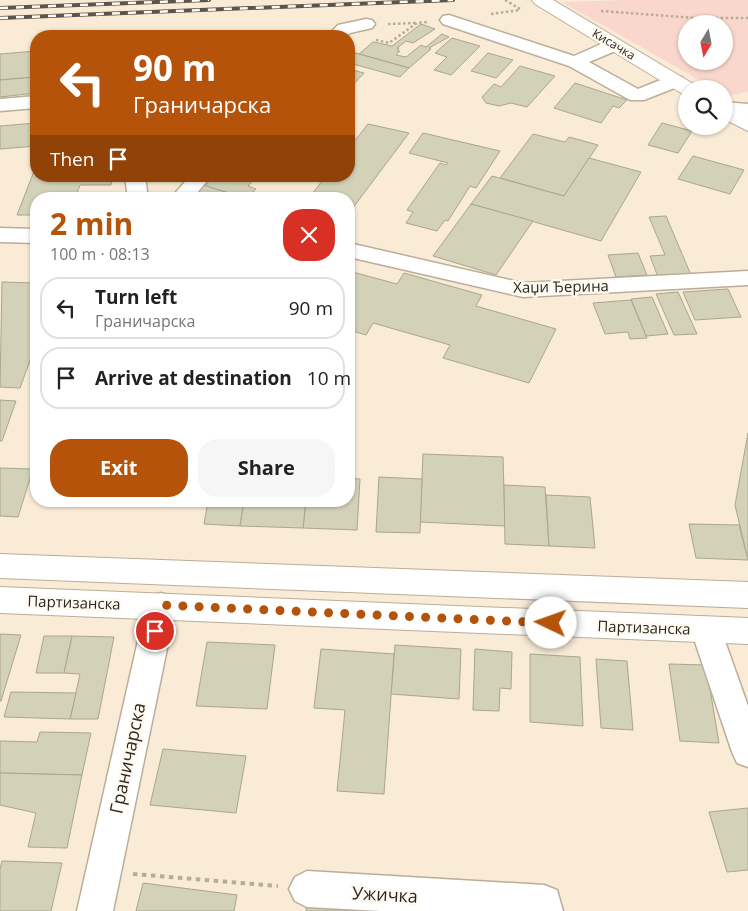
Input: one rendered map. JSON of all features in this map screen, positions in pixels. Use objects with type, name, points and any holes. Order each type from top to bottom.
[{"type":"main road","name":"Кисачка","points":[[540,0],[678,83]]},
{"type":"main road","points":[[733,115],[748,125]]},
{"type":"main road","points":[[0,566],[748,595]]},
{"type":"main road","name":"Партизанска","points":[[0,600],[161,605],[748,632]]},
{"type":"street","points":[[449,20],[575,62],[637,96],[678,86]]},
{"type":"street","points":[[355,30],[370,32]]},
{"type":"street","points":[[575,62],[614,45]]},
{"type":"street","points":[[733,101],[748,100]]},
{"type":"street","points":[[0,105],[30,102]]},
{"type":"street","points":[[733,109],[748,110]]},
{"type":"street","points":[[186,192],[196,182]]},
{"type":"street","points":[[0,235],[30,236]]},
{"type":"street","name":"Хаџи Ђерина","points":[[355,251],[523,290],[748,278]]},
{"type":"street","name":"Граничарска","points":[[95,911],[102,871],[161,605]]},
{"type":"street","points":[[706,630],[748,752]]},
{"type":"street","name":"Ужичка","points":[[307,889],[544,903],[545,911]]},
{"type":"path","points":[[596,11],[696,18],[748,18]]},
{"type":"path","points":[[370,32],[417,23],[449,20]]},
{"type":"path","points":[[370,32],[390,43],[417,23]]},
{"type":"path","points":[[102,871],[307,889]]},
{"type":"shaded area","points":[[748,0],[748,92],[733,95],[733,80],[699,80],[682,70],[733,70],[733,15],[678,15],[678,68],[562,2]]},
{"type":"building","points":[[421,24],[435,29],[413,43],[406,41],[397,48],[399,48],[397,51],[400,51],[396,55],[406,57],[421,45],[426,47],[442,34],[449,37],[429,48],[431,49],[409,68],[359,54],[373,42],[392,46]]},
{"type":"building","points":[[452,38],[480,46],[451,75],[434,70],[447,57],[435,53]]},
{"type":"building","points":[[30,52],[30,78],[0,80],[0,54]]},
{"type":"building","points":[[355,53],[409,68],[400,77],[355,65]]},
{"type":"building","points":[[488,53],[513,60],[496,78],[471,71]]},
{"type":"building","points":[[520,66],[555,76],[527,107],[511,103],[499,106],[486,103],[482,97],[494,84],[501,87]]},
{"type":"building","points":[[355,71],[364,73],[355,83]]},
{"type":"building","points":[[30,78],[30,94],[0,97],[0,80]]},
{"type":"building","points":[[575,83],[627,100],[619,108],[613,106],[601,123],[554,108]]},
{"type":"building","points":[[662,123],[678,127],[678,135],[689,135],[678,153],[648,145]]},
{"type":"building","points":[[30,124],[30,146],[0,149],[0,126]]},
{"type":"building","points":[[368,124],[409,133],[355,205],[355,192],[313,192],[321,182],[355,182],[355,140]]},
{"type":"building","points":[[423,133],[500,151],[476,188],[470,186],[448,221],[445,220],[437,231],[406,223],[413,212],[407,210],[440,163],[446,165],[448,163],[409,153]]},
{"type":"building","points":[[533,134],[565,142],[569,137],[598,145],[564,196],[500,178]]},
{"type":"building","points":[[693,156],[744,170],[730,194],[678,179]]},
{"type":"building","points":[[589,158],[641,172],[601,241],[471,204],[492,176],[564,196]]},
{"type":"building","points":[[30,181],[112,182],[111,185],[80,185],[77,192],[30,192],[30,215],[17,215]]},
{"type":"building","points":[[209,182],[252,182],[248,186],[256,189],[253,192],[226,192],[205,186]]},
{"type":"building","points":[[203,185],[226,192],[196,192]]},
{"type":"building","points":[[471,204],[533,221],[496,275],[433,256]]},
{"type":"building","points":[[666,216],[691,275],[658,277],[650,256],[665,255],[649,217]]},
{"type":"building","points":[[638,253],[647,275],[616,277],[608,255]]},
{"type":"building","points":[[355,273],[397,284],[404,273],[482,295],[476,306],[556,329],[529,383],[443,358],[450,345],[373,323],[366,335],[355,332]]},
{"type":"building","points":[[2,282],[30,283],[30,360],[20,388],[0,387]]},
{"type":"building","points":[[728,289],[741,317],[695,320],[683,292]]},
{"type":"building","points":[[678,292],[697,334],[674,335],[656,294]]},
{"type":"building","points":[[652,297],[668,334],[646,336],[631,299]]},
{"type":"building","points":[[631,300],[647,338],[630,339],[628,332],[605,334],[593,303]]},
{"type":"building","points":[[0,400],[16,401],[2,441],[0,441]]},
{"type":"building","points":[[748,433],[748,560],[735,505]]},
{"type":"building","points":[[423,454],[503,457],[505,526],[420,522]]},
{"type":"building","points":[[0,468],[30,469],[30,479],[18,517],[0,516]]},
{"type":"building","points":[[379,477],[422,479],[420,533],[376,532]]},
{"type":"building","points":[[355,479],[360,479],[357,530],[303,528],[305,507],[355,507]]},
{"type":"building","points":[[504,485],[545,487],[549,546],[505,544]]},
{"type":"building","points":[[546,495],[590,497],[595,548],[549,546]]},
{"type":"building","points":[[207,507],[243,507],[240,526],[204,524]]},
{"type":"building","points":[[243,507],[305,507],[303,528],[240,526]]},
{"type":"building","points":[[689,524],[739,525],[748,560],[696,558]]},
{"type":"building","points":[[0,634],[21,635],[1,701],[0,701]]},
{"type":"building","points":[[44,636],[72,636],[64,673],[36,673]]},
{"type":"building","points":[[72,636],[114,637],[98,719],[70,719],[80,674],[64,673]]},
{"type":"building","points":[[207,642],[275,645],[267,709],[196,706]]},
{"type":"building","points":[[395,645],[461,649],[459,699],[391,694]]},
{"type":"building","points":[[321,649],[394,654],[384,794],[337,791],[345,710],[314,708]]},
{"type":"building","points":[[475,649],[512,652],[511,689],[500,688],[499,711],[473,710]]},
{"type":"building","points":[[530,654],[580,657],[583,726],[530,722]]},
{"type":"building","points":[[596,659],[627,661],[633,730],[601,728]]},
{"type":"building","points":[[669,664],[706,665],[719,743],[680,741]]},
{"type":"building","points":[[11,692],[76,693],[70,719],[4,717]]},
{"type":"building","points":[[40,732],[91,733],[82,775],[0,773],[0,741],[37,742]]},
{"type":"building","points":[[163,749],[246,756],[236,813],[150,805]]},
{"type":"building","points":[[0,773],[82,775],[67,848],[28,847],[36,813],[0,805]]},
{"type":"building","points":[[748,808],[748,870],[727,872],[709,812]]},
{"type":"building","points":[[2,861],[62,863],[51,911],[0,911],[0,869]]},
{"type":"building","points":[[143,883],[237,895],[234,911],[136,911]]},
{"type":"building","points":[[306,906],[356,909],[356,911],[306,911]]},
{"type":"railway","points":[[0,8],[209,0]]},
{"type":"railway","points":[[0,18],[453,0]]},
{"type":"route","points":[[155,631],[161,605],[551,623]]}]
